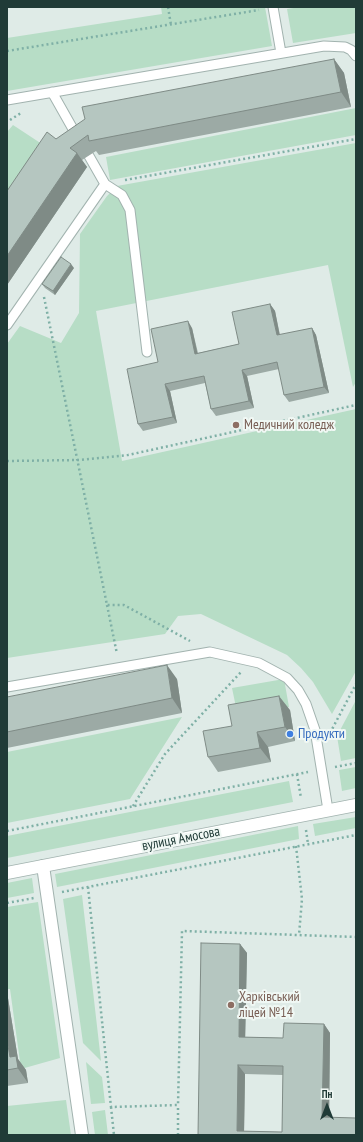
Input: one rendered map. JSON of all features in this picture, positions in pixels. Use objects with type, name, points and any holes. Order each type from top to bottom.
[{"type":"street","name":"вулиця Амосова","points":[[7,873],[356,805]]},
{"type":"street","points":[[42,866],[82,1135]]},
{"type":"lane","points":[[273,7],[281,53]]},
{"type":"lane","points":[[7,100],[336,45],[348,47],[356,56]]},
{"type":"lane","points":[[52,92],[81,143]]},
{"type":"lane","points":[[89,156],[105,184],[122,195],[130,210],[147,352]]},
{"type":"lane","points":[[7,325],[105,184]]},
{"type":"lane","points":[[7,687],[210,652],[252,660],[282,674],[298,690],[316,730],[328,810]]},
{"type":"path","points":[[168,7],[171,24]]},
{"type":"path","points":[[7,51],[273,7]]},
{"type":"path","points":[[105,184],[356,139]]},
{"type":"path","points":[[40,278],[79,460],[120,667]]},
{"type":"path","points":[[7,461],[79,460],[128,455],[356,405]]},
{"type":"path","points":[[108,605],[124,605],[210,652]]},
{"type":"path","points":[[133,806],[165,754],[252,660]]},
{"type":"path","points":[[319,752],[356,684]]},
{"type":"path","points":[[7,831],[356,763]]},
{"type":"path","points":[[297,774],[301,798]]},
{"type":"path","points":[[305,828],[308,844]]},
{"type":"path","points":[[7,903],[356,835]]},
{"type":"path","points":[[296,846],[302,899],[299,935]]},
{"type":"path","points":[[88,887],[114,1135]]},
{"type":"path","points":[[178,1135],[182,931],[356,937]]},
{"type":"path","points":[[111,1107],[178,1105]]},
{"type":"green space","points":[[161,7],[265,7],[272,46],[7,91],[7,38],[162,14]]},
{"type":"green space","points":[[300,7],[356,7],[356,33],[293,43],[287,9]]},
{"type":"green space","points":[[356,108],[356,135],[110,180],[106,157]]},
{"type":"green space","points":[[13,125],[51,150],[7,214],[7,132]]},
{"type":"green space","points":[[356,143],[356,382],[353,387],[328,265],[96,311],[122,461],[356,409],[356,671],[332,714],[313,682],[287,655],[201,614],[178,616],[165,634],[7,658],[7,344],[20,326],[61,343],[79,313],[80,234],[107,196],[117,186]]},
{"type":"green space","points":[[284,679],[289,707],[238,717],[232,688]]},
{"type":"green space","points":[[356,700],[356,758],[341,761],[337,736]]},
{"type":"green space","points":[[182,717],[130,799],[7,823],[7,752]]},
{"type":"green space","points":[[356,767],[356,788],[342,791],[339,770]]},
{"type":"green space","points":[[289,781],[293,802],[7,858],[7,836]]},
{"type":"green space","points":[[356,817],[356,828],[315,836],[313,824]]},
{"type":"green space","points":[[298,826],[299,839],[57,887],[55,874]]},
{"type":"green space","points":[[32,878],[34,893],[7,898],[7,883]]},
{"type":"green space","points":[[82,895],[101,1061],[83,1043],[63,899]]},
{"type":"green space","points":[[38,902],[60,1058],[21,1069],[10,989],[7,989],[7,907]]},
{"type":"green space","points":[[86,1062],[102,1077],[105,1103],[91,1104]]},
{"type":"green space","points":[[66,1100],[71,1135],[7,1135],[7,1106]]},
{"type":"green space","points":[[105,1110],[108,1135],[95,1135],[92,1112]]},
{"type":"building","points":[[334,59],[341,92],[89,141],[88,135],[70,148],[77,153],[7,256],[7,191],[47,132],[56,139],[85,119],[82,107]]},
{"type":"building","points":[[61,257],[71,264],[53,291],[42,284]]},
{"type":"building","points":[[270,304],[277,335],[312,328],[324,387],[284,395],[277,362],[242,370],[249,401],[211,409],[204,376],[165,384],[173,417],[138,424],[127,369],[158,362],[151,329],[188,321],[195,354],[239,344],[232,312]]},
{"type":"building","points":[[167,665],[172,698],[7,732],[7,697]]},
{"type":"building","points":[[279,696],[285,727],[257,732],[260,748],[208,757],[203,731],[232,726],[228,705]]},
{"type":"building","points":[[201,943],[240,944],[239,1037],[283,1038],[284,1023],[324,1024],[322,1117],[356,1118],[356,1135],[198,1135]],"holes":[[[238,1065],[283,1066],[282,1132],[237,1131]]]},
{"type":"building","points":[[7,1040],[10,1057],[16,1056],[18,1068],[7,1070]]},
{"type":"place","name":"Медичний коледж","points":[[236,425]]},
{"type":"place","name":"Продукти","points":[[290,734]]},
{"type":"place","name":"Харківський ліцей №14","points":[[231,1005]]}]
